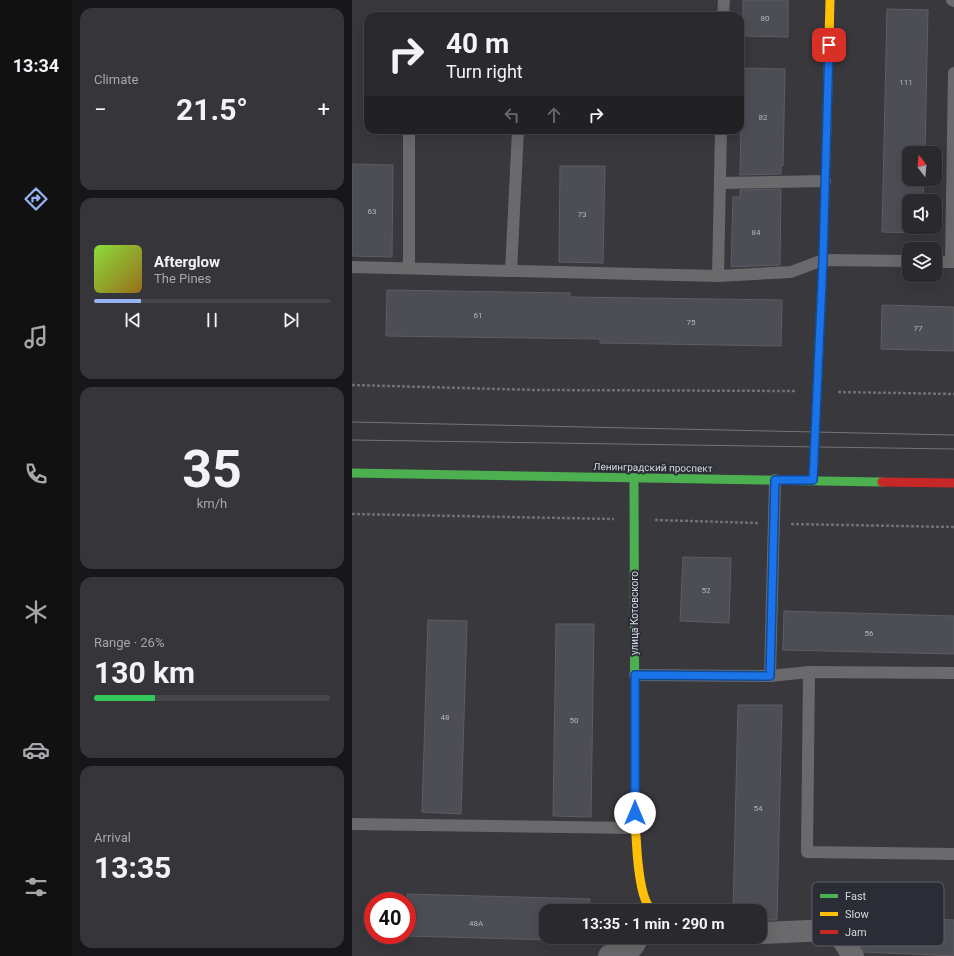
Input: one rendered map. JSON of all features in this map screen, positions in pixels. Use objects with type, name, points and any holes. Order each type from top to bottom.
[{"type":"street","points":[[813,480],[823,260],[830,0]]},
{"type":"street","name":"Ленинградский проспект","points":[[352,473],[954,482]]},
{"type":"street","name":"улица Котовского","points":[[634,478],[635,828],[642,889],[648,904]]},
{"type":"street","points":[[767,933],[812,931]]},
{"type":"street","points":[[609,956],[625,954],[633,948],[635,944]]},
{"type":"street","points":[[847,946],[853,956]]},
{"type":"lane","points":[[723,12],[724,0]]},
{"type":"lane","points":[[942,262],[953,262],[954,74]]},
{"type":"lane","points":[[409,134],[409,268]]},
{"type":"lane","points":[[511,271],[518,134]]},
{"type":"lane","points":[[718,276],[721,134]]},
{"type":"lane","points":[[720,183],[825,181]]},
{"type":"lane","points":[[352,267],[718,276],[791,272],[823,260],[902,261]]},
{"type":"lane","points":[[770,676],[775,480]]},
{"type":"lane","points":[[635,675],[770,676],[809,672],[954,673]]},
{"type":"lane","points":[[809,672],[807,852],[954,854]]},
{"type":"lane","points":[[352,824],[635,828]]},
{"type":"path","points":[[352,385],[536,390],[818,391],[954,394]]},
{"type":"path","points":[[352,514],[954,527]]},
{"type":"building","points":[[743,0],[788,0],[788,37],[744,36]]},
{"type":"building","points":[[887,9],[928,10],[925,146],[902,146],[902,186],[924,186],[923,194],[902,194],[902,232],[882,232]]},
{"type":"building","points":[[744,68],[785,69],[783,166],[781,165],[781,174],[740,175],[741,134],[744,134]]},
{"type":"building","points":[[352,164],[393,165],[392,257],[352,256]]},
{"type":"building","points":[[560,166],[605,166],[603,263],[559,262]]},
{"type":"building","points":[[781,189],[780,265],[731,267],[733,197],[740,197],[740,190]]},
{"type":"building","points":[[387,290],[570,293],[570,297],[782,300],[781,346],[600,343],[600,339],[386,336]]},
{"type":"building","points":[[882,305],[954,307],[954,351],[881,349]]},
{"type":"building","points":[[683,557],[731,558],[729,623],[680,621]]},
{"type":"building","points":[[784,611],[954,616],[954,654],[783,650]]},
{"type":"building","points":[[428,620],[467,621],[461,814],[422,812]]},
{"type":"building","points":[[556,624],[594,624],[591,817],[553,816]]},
{"type":"building","points":[[738,705],[782,705],[777,920],[767,920],[767,904],[733,904]]},
{"type":"building","points":[[416,894],[590,899],[590,904],[539,904],[539,940],[416,936]]},
{"type":"building","points":[[944,920],[954,920],[954,956],[864,952],[862,947],[944,946]]},
{"type":"tram line","points":[[352,422],[954,435]]},
{"type":"tram line","points":[[352,440],[954,449]]},
{"type":"traffic: fast","points":[[813,480],[826,159]]},
{"type":"traffic: fast","points":[[352,473],[882,482]]},
{"type":"traffic: fast","points":[[634,478],[635,805]]},
{"type":"traffic: slow","points":[[826,159],[830,0]]},
{"type":"traffic: slow","points":[[635,805],[635,827],[639,872],[644,897],[648,904]]},
{"type":"traffic: jam","points":[[882,482],[954,483]]},
{"type":"route","points":[[635,813],[635,675],[770,676],[775,480],[813,480],[816,447],[823,260],[829,45]]}]
